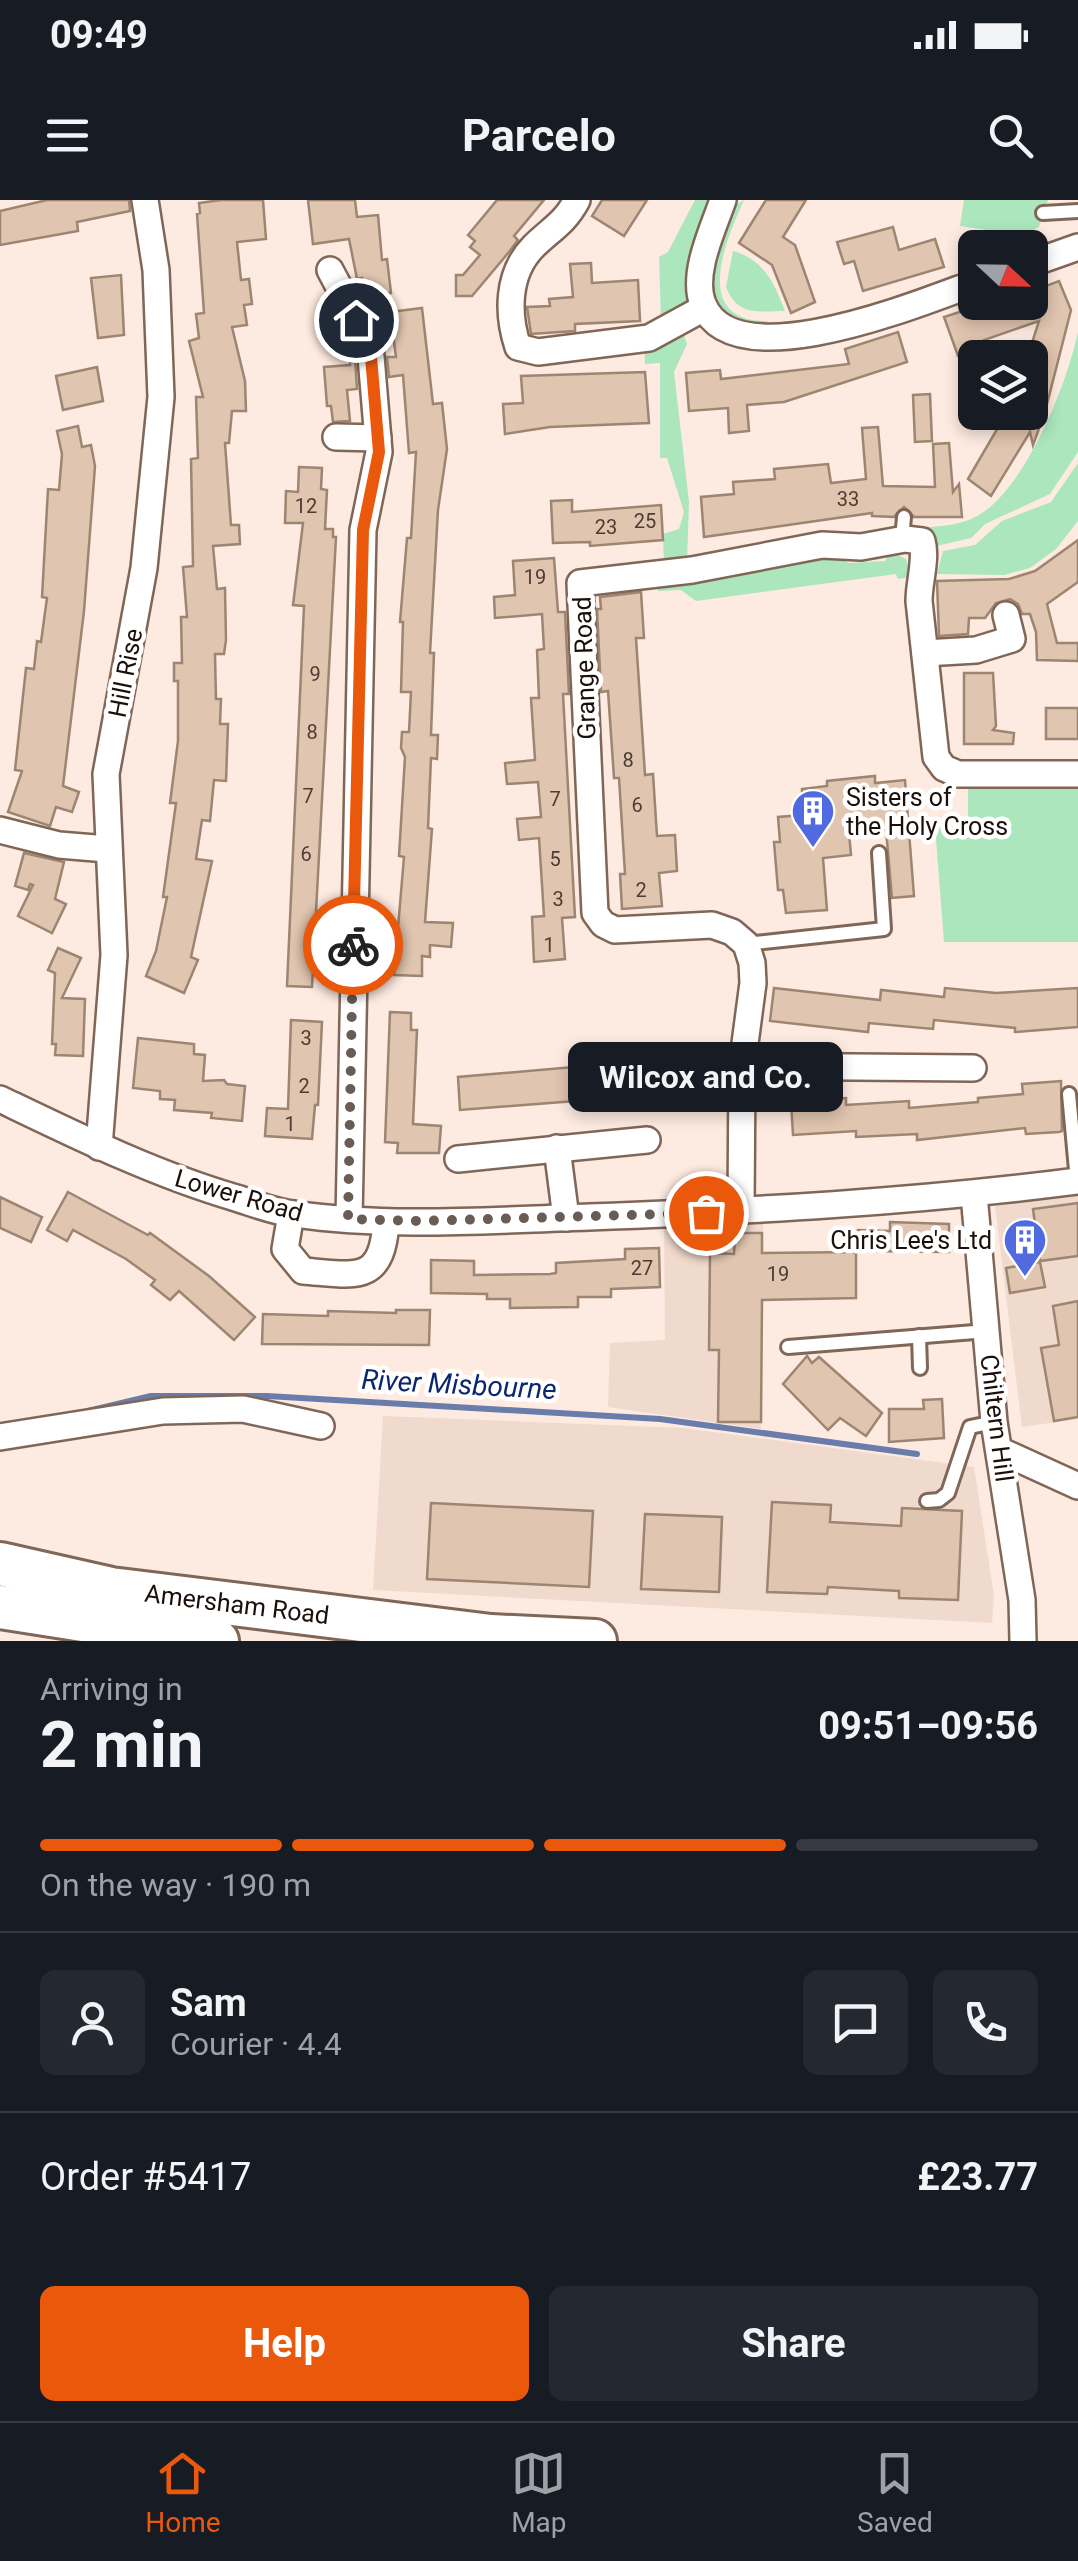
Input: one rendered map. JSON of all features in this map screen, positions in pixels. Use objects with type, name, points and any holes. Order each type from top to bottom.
[{"type":"highway","name":"Amersham Road","points":[[0,1564],[111,1589],[491,1636],[595,1641]]},
{"type":"highway","name":"Amersham Road","points":[[0,1607],[216,1641]]},
{"type":"street","name":"Hill Rise","points":[[99,1147],[114,955],[106,774],[144,568],[161,397],[156,270],[145,200]]},
{"type":"street","points":[[577,200],[566,221],[531,250],[512,285],[510,323],[518,347],[538,352],[649,338],[704,308]]},
{"type":"street","points":[[723,200],[701,270],[704,308],[730,332],[748,338],[862,324],[958,290]]},
{"type":"street","points":[[1048,258],[1078,247]]},
{"type":"street","points":[[330,270],[370,345],[378,438],[373,489],[363,530],[348,1219]]},
{"type":"street","points":[[336,437],[378,438]]},
{"type":"street","name":"Grange Road","points":[[746,944],[732,932],[712,925],[615,930],[602,924],[595,913],[580,583],[692,570],[822,546],[861,547],[903,528],[922,541],[925,550],[919,575],[936,757],[944,768],[958,774],[1078,774]]},
{"type":"street","points":[[925,653],[976,650],[1012,638],[1006,616]]},
{"type":"street","points":[[0,830],[59,845],[107,850]]},
{"type":"street","points":[[741,1212],[742,1066],[752,982],[746,944]]},
{"type":"street","points":[[742,1066],[973,1068]]},
{"type":"street","name":"Lower Road","points":[[0,1099],[190,1185],[291,1214],[386,1222],[741,1212],[974,1194],[1078,1181]]},
{"type":"street","points":[[458,1159],[647,1140]]},
{"type":"street","points":[[557,1148],[566,1218]]},
{"type":"street","name":"Chiltern Hill","points":[[974,1194],[994,1422],[1002,1451],[1022,1600],[1022,1641]]},
{"type":"street","points":[[291,1214],[285,1249],[304,1271],[355,1275],[376,1265],[384,1250],[386,1222]]},
{"type":"street","points":[[0,1437],[162,1411],[243,1409],[321,1426]]},
{"type":"street","points":[[1002,1451],[1078,1486]]},
{"type":"lane","points":[[1044,213],[1078,211]]},
{"type":"lane","points":[[746,944],[884,929],[879,853]]},
{"type":"lane","points":[[1070,1094],[1078,1181]]},
{"type":"lane","points":[[788,1347],[986,1331]]},
{"type":"lane","points":[[919,1336],[920,1368]]},
{"type":"lane","points":[[928,1500],[939,1500],[948,1493],[970,1427],[994,1422]]},
{"type":"shaded area","points":[[1078,1191],[1078,1419],[1022,1427],[995,1206]]},
{"type":"shaded area","points":[[763,1220],[761,1429],[608,1407],[610,1343],[665,1340],[664,1223]]},
{"type":"shaded area","points":[[383,1416],[683,1428],[974,1467],[994,1596],[992,1623],[373,1590]]},
{"type":"green space","points":[[695,200],[715,200],[694,297],[661,320],[659,257],[668,252]]},
{"type":"green space","points":[[744,200],[723,257],[722,294],[729,308],[744,318],[768,321],[762,330],[750,330],[716,307],[709,282],[730,208]]},
{"type":"green space","points":[[964,200],[1048,200],[1039,227],[1033,230],[960,226]]},
{"type":"green space","points":[[733,251],[760,266],[785,311],[750,310],[736,303],[726,287]]},
{"type":"green space","points":[[682,330],[687,344],[674,372],[689,502],[687,562],[664,566],[663,534],[679,529],[684,512],[667,458],[660,458],[660,363],[645,364],[644,344]]},
{"type":"green space","points":[[1078,332],[1078,452],[1050,494],[985,524],[971,538],[936,546],[933,533],[918,528],[972,519],[1013,482],[1043,430],[1048,430],[1048,418]]},
{"type":"green space","points":[[1078,463],[1078,521],[1056,549],[1030,568],[1004,575],[937,574],[943,551],[975,545],[1002,521],[1051,502]]},
{"type":"green space","points":[[891,552],[906,559],[911,577],[898,579],[896,574],[696,601],[681,590],[658,591],[658,585],[775,561],[839,555],[848,563],[885,561]]},
{"type":"green space","points":[[1078,785],[1078,942],[944,942],[935,826],[968,827],[968,787]]},
{"type":"building","points":[[47,200],[129,200],[130,211],[77,222],[78,231],[0,245],[0,211]]},
{"type":"building","points":[[263,200],[266,239],[237,242],[241,280],[249,279],[252,304],[244,305],[247,325],[232,327],[245,381],[246,411],[232,411],[229,443],[225,443],[231,525],[239,525],[240,544],[213,546],[217,589],[225,588],[224,654],[215,654],[220,724],[228,724],[226,781],[214,780],[210,821],[202,820],[196,859],[212,861],[191,957],[198,960],[184,993],[146,976],[156,951],[167,897],[163,897],[176,803],[170,803],[178,741],[178,681],[174,681],[174,663],[182,663],[181,617],[187,617],[183,567],[193,566],[191,459],[198,458],[196,397],[203,397],[189,341],[199,338],[196,314],[204,313],[197,214],[199,203]]},
{"type":"building","points":[[308,200],[355,200],[357,217],[378,215],[382,260],[387,259],[391,293],[365,297],[349,239],[313,244]]},
{"type":"building","points":[[497,200],[544,200],[514,236],[518,240],[509,252],[472,296],[456,296],[456,275],[463,275],[480,255],[470,247],[475,241],[468,235]]},
{"type":"building","points":[[602,200],[647,200],[624,236],[592,216]]},
{"type":"building","points":[[766,200],[806,200],[783,237],[795,245],[815,302],[791,313],[772,265],[739,243]]},
{"type":"building","points":[[893,227],[899,250],[935,239],[944,267],[863,291],[854,261],[844,264],[837,242]]},
{"type":"building","points":[[591,263],[592,283],[638,280],[640,321],[575,324],[575,331],[531,334],[527,307],[550,306],[549,299],[573,297],[570,264]]},
{"type":"building","points":[[121,275],[124,335],[98,338],[91,278]]},
{"type":"building","points":[[1059,281],[1071,310],[1048,400],[1048,340],[1033,340],[1039,321],[984,340],[958,340],[958,356],[944,317],[958,312],[958,320],[1048,320],[1048,285]]},
{"type":"building","points":[[422,308],[433,404],[442,403],[447,449],[438,510],[430,653],[434,653],[431,735],[438,735],[437,759],[431,758],[428,828],[432,829],[425,922],[453,923],[451,947],[430,945],[430,957],[422,956],[422,976],[394,975],[404,857],[399,856],[405,757],[401,748],[402,732],[409,732],[411,692],[401,692],[400,622],[407,538],[411,538],[416,452],[409,453],[403,375],[389,377],[387,357],[396,357],[390,312]]},
{"type":"building","points":[[898,332],[907,362],[784,402],[747,405],[749,431],[729,433],[728,408],[689,411],[686,373],[720,370],[721,379],[849,364],[845,349]]},
{"type":"building","points":[[350,358],[355,358],[357,389],[347,390],[350,421],[333,422],[331,406],[327,406],[324,367],[350,365]]},
{"type":"building","points":[[97,367],[103,401],[63,410],[56,376]]},
{"type":"building","points":[[645,372],[649,423],[550,427],[505,434],[503,404],[523,403],[521,376]]},
{"type":"building","points":[[930,394],[932,441],[915,442],[913,395]]},
{"type":"building","points":[[78,426],[82,447],[91,445],[95,466],[84,611],[63,786],[79,792],[72,812],[56,807],[50,826],[8,812],[22,771],[15,770],[26,668],[34,669],[47,598],[42,597],[48,489],[59,490],[62,454],[57,431]]},
{"type":"building","points":[[878,427],[883,486],[935,487],[933,444],[949,443],[953,492],[959,484],[962,517],[914,517],[904,507],[894,517],[872,513],[704,537],[701,497],[734,494],[733,482],[775,479],[774,469],[828,464],[831,483],[866,479],[862,428]]},
{"type":"building","points":[[997,430],[1038,430],[1033,445],[1030,432],[991,496],[968,479]]},
{"type":"building","points":[[299,467],[322,468],[321,489],[327,490],[325,529],[333,529],[336,537],[312,987],[287,986],[304,606],[293,605],[303,523],[285,523],[286,491],[298,492]]},
{"type":"building","points":[[572,500],[572,512],[661,505],[663,540],[590,546],[590,542],[553,543],[551,501]]},
{"type":"building","points":[[1078,540],[1078,582],[1047,604],[1057,643],[1078,643],[1078,661],[1037,660],[1036,632],[1030,614],[1022,614],[1018,604],[1010,599],[996,603],[985,618],[969,618],[968,634],[939,636],[937,581],[1009,579],[1035,571]]},
{"type":"building","points":[[554,558],[558,612],[565,612],[569,694],[563,694],[575,917],[562,918],[565,959],[534,962],[532,917],[544,916],[539,838],[519,840],[517,819],[541,817],[538,782],[507,784],[505,763],[535,760],[531,698],[539,698],[537,650],[544,649],[542,614],[495,618],[494,597],[515,595],[513,561]]},
{"type":"building","points":[[641,592],[644,638],[636,638],[645,775],[653,774],[657,836],[675,835],[677,871],[659,873],[662,906],[622,909],[620,874],[625,874],[619,778],[614,778],[608,691],[601,692],[597,609],[601,609],[600,597]]},
{"type":"building","points":[[964,673],[993,673],[993,730],[1014,733],[1013,744],[964,744]]},
{"type":"building","points":[[1046,708],[1078,708],[1078,739],[1046,739]]},
{"type":"building","name":"Sisters of the Holy Cross","points":[[875,776],[875,783],[905,780],[914,896],[892,898],[886,830],[849,833],[851,855],[823,858],[827,910],[786,913],[783,890],[778,890],[774,842],[780,842],[778,817],[803,815],[802,789],[827,786],[827,781]]},
{"type":"building","points":[[24,853],[64,862],[55,899],[66,904],[52,933],[18,916],[33,885],[28,890],[15,886]]},
{"type":"building","points":[[58,948],[81,958],[62,998],[85,999],[83,1056],[55,1055],[56,1044],[52,1044],[55,973],[48,970]]},
{"type":"building","points":[[774,988],[880,1000],[881,990],[944,997],[945,988],[996,993],[1078,988],[1078,1027],[1015,1032],[1015,1028],[934,1020],[933,1029],[869,1023],[868,1032],[770,1021]]},
{"type":"building","points":[[390,1012],[411,1013],[411,1030],[417,1030],[413,1124],[441,1126],[439,1153],[397,1153],[398,1143],[385,1142]]},
{"type":"building","points":[[291,1020],[322,1022],[318,1105],[312,1139],[265,1136],[267,1108],[288,1109]]},
{"type":"building","points":[[138,1038],[194,1044],[194,1054],[205,1055],[203,1081],[224,1080],[227,1084],[245,1086],[242,1121],[211,1118],[212,1113],[174,1110],[175,1100],[160,1099],[160,1091],[133,1088]]},
{"type":"building","points":[[654,1060],[688,1061],[689,1071],[715,1069],[717,1090],[460,1110],[458,1077]]},
{"type":"building","points":[[1061,1081],[1059,1132],[1026,1134],[1025,1128],[917,1140],[917,1134],[856,1137],[856,1131],[793,1135],[791,1102],[846,1098],[846,1105],[909,1101],[909,1108],[978,1102],[978,1098],[1023,1094],[1022,1084]]},
{"type":"building","points":[[68,1192],[150,1233],[209,1276],[255,1317],[234,1340],[179,1291],[170,1300],[151,1285],[155,1280],[126,1259],[73,1230],[67,1241],[47,1230]]},
{"type":"building","points":[[0,1197],[42,1217],[31,1242],[0,1228]]},
{"type":"building","points":[[1078,1203],[1078,1256],[1040,1261],[1033,1209]]},
{"type":"building","points":[[890,1222],[949,1224],[949,1252],[857,1251],[858,1230],[890,1231]]},
{"type":"building","points":[[735,1233],[762,1233],[762,1253],[856,1252],[856,1298],[762,1300],[761,1422],[718,1422],[719,1350],[709,1350],[710,1253],[734,1254]]},
{"type":"building","points":[[659,1248],[660,1287],[611,1289],[611,1297],[578,1297],[578,1307],[510,1308],[510,1299],[487,1299],[487,1294],[431,1293],[431,1260],[474,1261],[474,1275],[550,1274],[556,1273],[556,1263],[625,1259],[625,1249]]},
{"type":"building","name":"Chris Lee's Ltd","points":[[1040,1262],[1045,1287],[1010,1293],[1006,1268]]},
{"type":"building","points":[[1078,1301],[1078,1417],[1054,1421],[1041,1348],[1059,1345],[1053,1306]]},
{"type":"building","points":[[430,1310],[429,1345],[262,1344],[263,1314],[328,1316],[328,1311]]},
{"type":"building","points":[[807,1356],[812,1363],[819,1357],[882,1413],[866,1436],[840,1418],[828,1430],[783,1384]]},
{"type":"building","points":[[942,1399],[944,1438],[889,1442],[889,1409],[924,1409],[923,1400]]},
{"type":"building","points":[[772,1502],[831,1505],[830,1522],[901,1526],[902,1508],[962,1511],[958,1600],[899,1598],[899,1591],[828,1587],[827,1594],[767,1592]]},
{"type":"building","points":[[431,1503],[593,1511],[589,1587],[427,1579]]},
{"type":"building","points":[[645,1514],[722,1517],[719,1592],[641,1589]]},
{"type":"waterway","name":"River Misbourne","points":[[88,1411],[151,1396],[267,1396],[660,1419],[917,1454]]},
{"type":"way so far","points":[[353,945],[348,1219],[386,1222],[706,1213]]},
{"type":"place","name":"Sisters of the Holy Cross","points":[[813,849]]},
{"type":"place","name":"Wilcox and Co.","points":[[706,1213]]},
{"type":"place","name":"Chris Lee's Ltd","points":[[1025,1278]]},
{"type":"route","points":[[353,945],[363,530],[379,452],[370,345],[356,320]]}]
